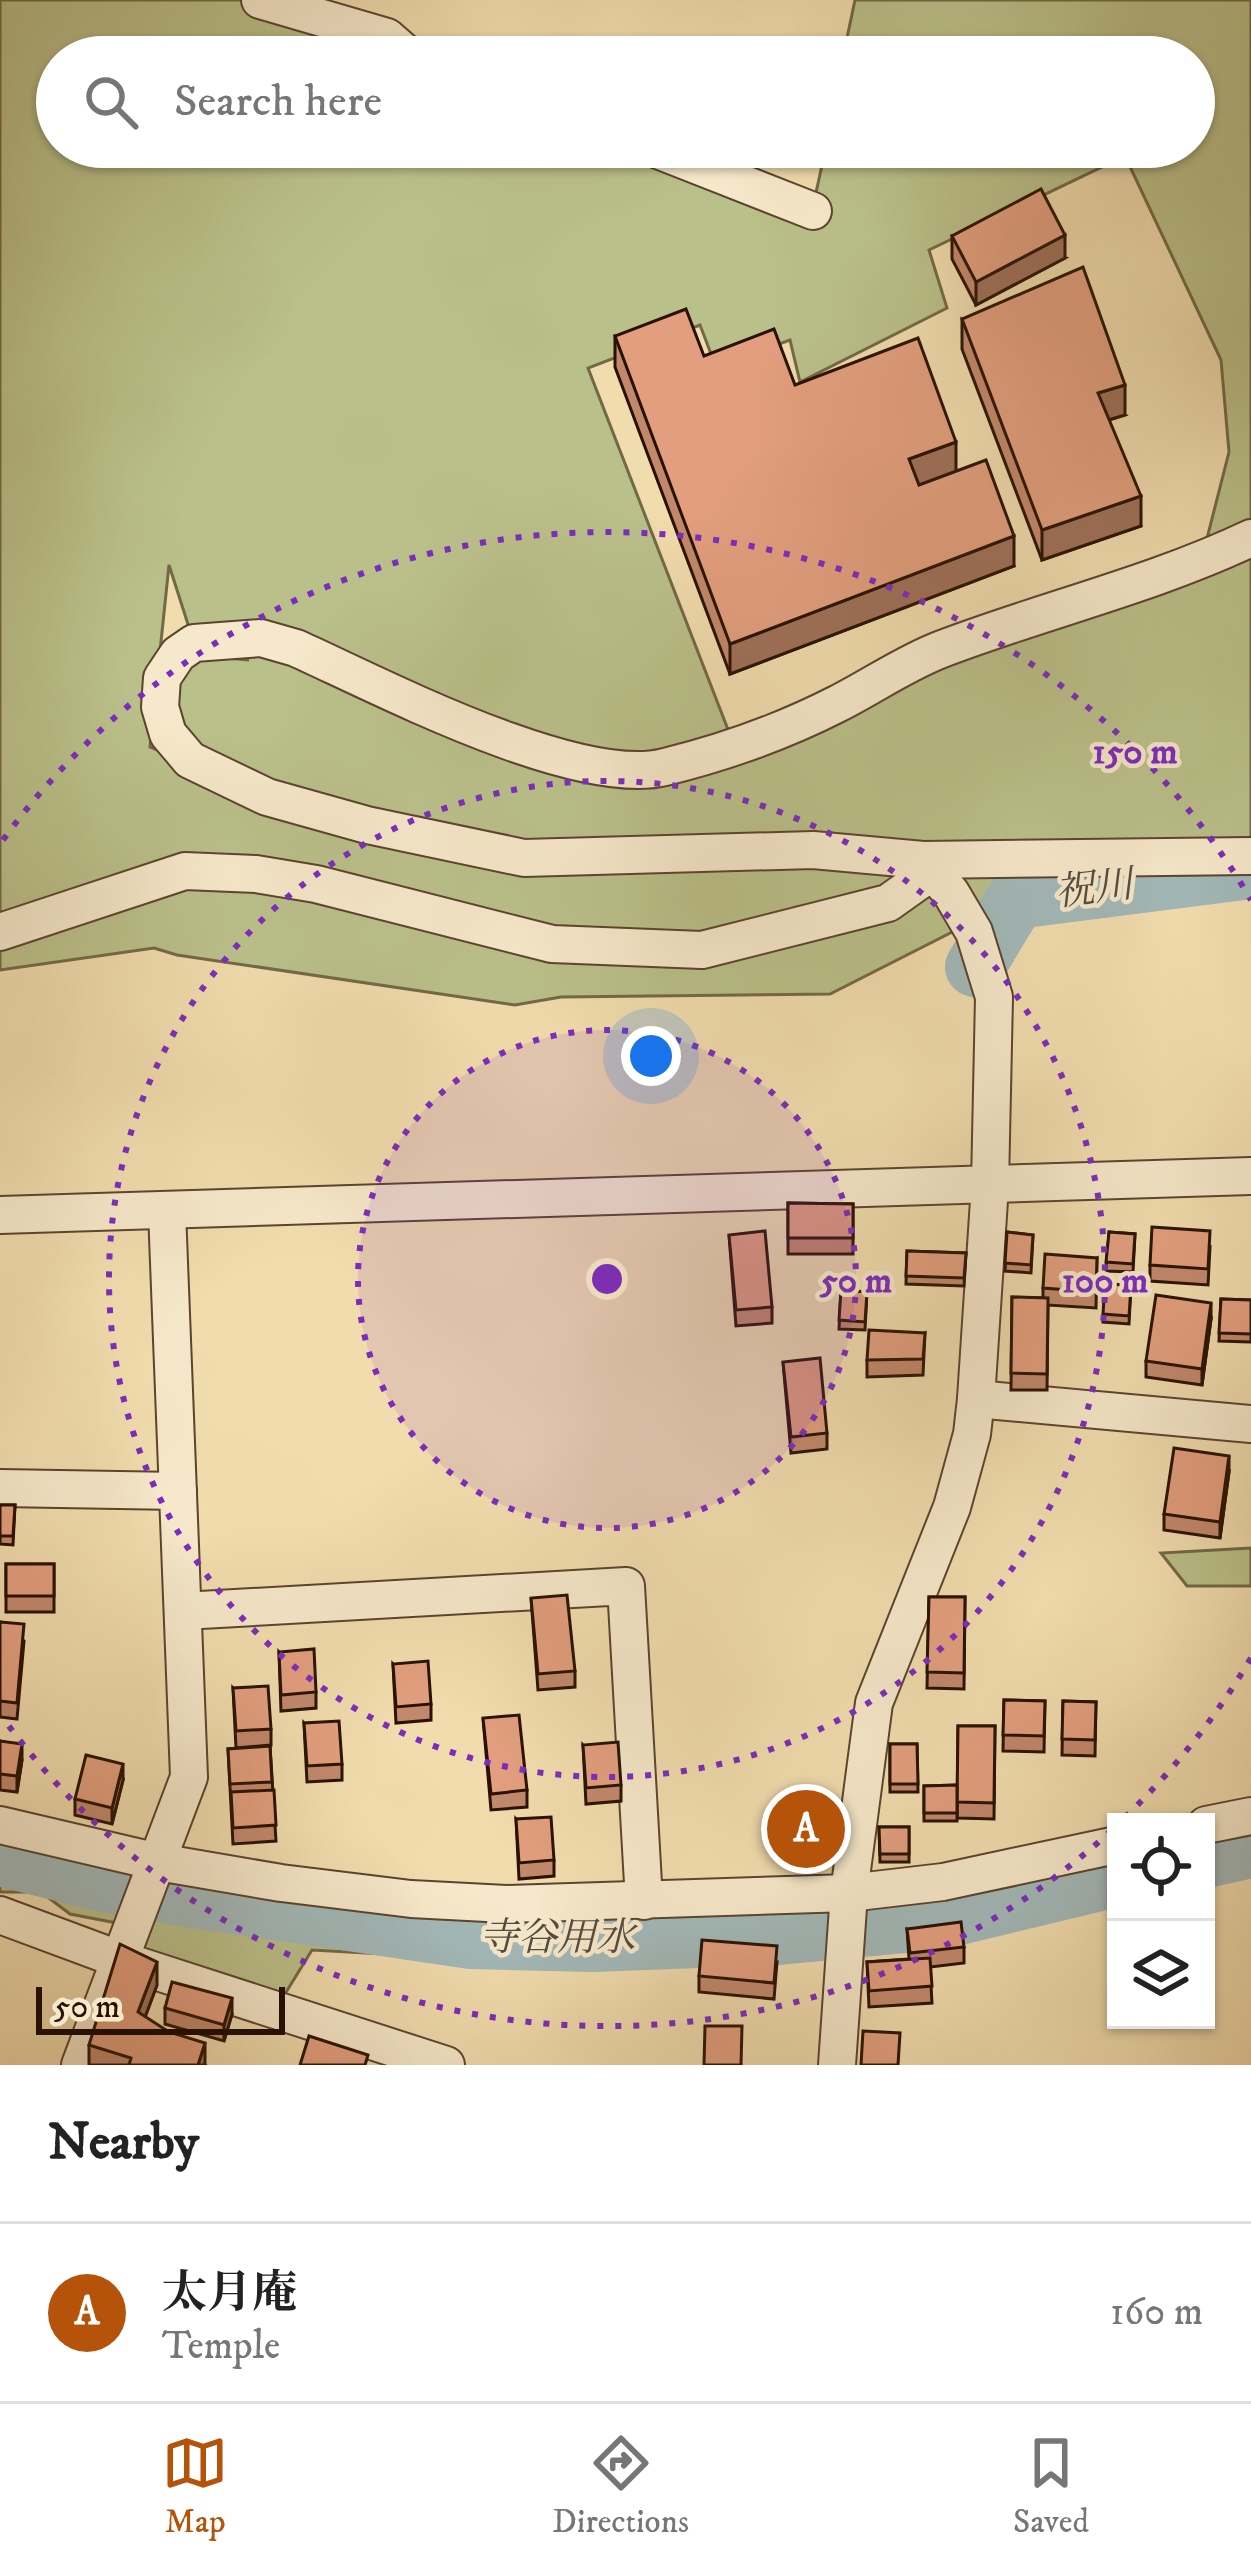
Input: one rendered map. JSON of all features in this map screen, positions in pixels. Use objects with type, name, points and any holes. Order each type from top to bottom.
[{"type":"street","points":[[260,0],[384,36]]},
{"type":"street","points":[[703,168],[813,211]]},
{"type":"street","points":[[1251,538],[1201,562],[939,650],[831,707],[734,746],[659,769],[590,765],[536,750],[296,648],[261,638],[194,643],[178,654],[162,678],[160,707],[168,734],[190,760],[267,797],[367,825],[524,857],[813,850],[928,866],[1251,856]]},
{"type":"street","points":[[0,932],[185,871],[256,874],[316,884],[552,944],[702,950],[888,903],[928,866]]},
{"type":"street","points":[[837,2065],[849,1893],[874,1703],[952,1507],[972,1434],[976,1399],[990,1185],[994,997],[974,932],[928,866]]},
{"type":"street","points":[[0,1214],[1251,1176]]},
{"type":"street","points":[[80,2065],[189,1778],[167,1211]]},
{"type":"street","points":[[976,1399],[1251,1424]]},
{"type":"street","points":[[0,1488],[178,1491]]},
{"type":"street","points":[[182,1611],[626,1586],[644,1901]]},
{"type":"street","points":[[1215,1823],[1251,1816]]},
{"type":"street","points":[[0,1825],[158,1862],[411,1899],[506,1904],[849,1893],[943,1882],[1107,1847]]},
{"type":"street","points":[[0,1915],[121,1960],[446,2065]]},
{"type":"green space","points":[[0,0],[240,0],[266,4],[333,36],[36,36],[36,168],[680,168],[812,211],[821,168],[1100,168],[929,250],[947,308],[800,382],[790,340],[716,367],[700,325],[588,368],[734,745],[1201,562],[1229,452],[1221,360],[1131,168],[1215,168],[1215,36],[847,36],[855,0],[1251,0],[1251,868],[1029,893],[830,994],[561,997],[515,1005],[154,948],[0,970]],"holes":[[[169,565],[194,643],[249,660],[178,654],[168,734],[226,778],[150,747]]]},
{"type":"green space","points":[[1251,1548],[1251,1586],[1187,1586],[1161,1553]]},
{"type":"green space","points":[[0,1843],[137,1871],[617,1925],[621,1967],[312,1950],[280,2002],[124,1952],[122,1924],[70,1914],[41,1892],[0,1892]]},
{"type":"building","points":[[1041,189],[1065,235],[976,282],[952,236]]},
{"type":"building","points":[[1083,267],[1125,385],[1098,393],[1141,496],[1042,530],[962,319]]},
{"type":"building","points":[[686,309],[704,356],[774,329],[795,385],[918,338],[956,442],[909,459],[919,485],[986,460],[1014,536],[730,644],[615,336]]},
{"type":"building","points":[[788,1203],[853,1204],[853,1238],[788,1238]]},
{"type":"building","points":[[1152,1227],[1210,1231],[1208,1269],[1150,1265]]},
{"type":"building","points":[[765,1231],[772,1307],[736,1310],[729,1235]]},
{"type":"building","points":[[1007,1232],[1033,1235],[1031,1265],[1005,1263]]},
{"type":"building","points":[[1109,1232],[1135,1234],[1133,1264],[1106,1262]]},
{"type":"building","points":[[907,1251],[966,1253],[964,1278],[906,1276]]},
{"type":"building","points":[[1045,1254],[1097,1258],[1096,1292],[1043,1288]]},
{"type":"building","points":[[1105,1283],[1131,1286],[1129,1316],[1103,1314]]},
{"type":"building","points":[[841,1290],[867,1292],[865,1322],[839,1320]]},
{"type":"building","points":[[1156,1295],[1211,1303],[1202,1369],[1146,1361]]},
{"type":"building","points":[[1012,1297],[1048,1298],[1047,1374],[1011,1373]]},
{"type":"building","points":[[1221,1299],[1251,1300],[1251,1334],[1219,1333]]},
{"type":"building","points":[[869,1330],[925,1333],[923,1359],[867,1360]]},
{"type":"building","points":[[820,1358],[827,1433],[791,1437],[783,1362]]},
{"type":"building","points":[[1174,1448],[1229,1456],[1220,1522],[1164,1514]]},
{"type":"building","points":[[0,1505],[15,1505],[13,1536],[0,1536]]},
{"type":"building","points":[[6,1564],[54,1564],[54,1596],[6,1596]]},
{"type":"building","points":[[567,1595],[575,1671],[538,1674],[531,1598]]},
{"type":"building","points":[[929,1597],[965,1597],[964,1673],[927,1672]]},
{"type":"building","points":[[0,1622],[24,1624],[17,1703],[0,1701]]},
{"type":"building","points":[[314,1649],[316,1692],[281,1695],[279,1652]]},
{"type":"building","points":[[428,1661],[431,1704],[396,1707],[393,1664]]},
{"type":"building","points":[[268,1686],[271,1729],[236,1731],[233,1688]]},
{"type":"building","points":[[1004,1700],[1045,1701],[1044,1736],[1003,1735]]},
{"type":"building","points":[[1063,1701],[1096,1702],[1095,1740],[1062,1739]]},
{"type":"building","points":[[519,1715],[527,1790],[491,1794],[483,1718]]},
{"type":"building","points":[[339,1721],[342,1764],[307,1766],[304,1723]]},
{"type":"building","points":[[958,1726],[995,1726],[994,1803],[957,1802]]},
{"type":"building","points":[[0,1741],[22,1744],[17,1776],[0,1774]]},
{"type":"building","points":[[618,1742],[621,1785],[586,1788],[583,1745]]},
{"type":"building","points":[[890,1744],[917,1744],[918,1784],[890,1784]]},
{"type":"building","points":[[270,1746],[272,1782],[230,1784],[228,1749]]},
{"type":"building","points":[[86,1755],[123,1764],[112,1808],[75,1799]]},
{"type":"building","points":[[957,1785],[957,1813],[924,1813],[924,1786]]},
{"type":"building","points":[[274,1790],[276,1825],[233,1828],[231,1792]]},
{"type":"building","points":[[795,1803],[820,1805],[818,1838],[793,1836]]},
{"type":"building","points":[[551,1817],[554,1860],[519,1863],[516,1819]]},
{"type":"building","points":[[879,1827],[909,1827],[909,1854],[880,1854]]},
{"type":"building","points":[[961,1922],[964,1947],[910,1953],[907,1929]]},
{"type":"building","points":[[702,1940],[777,1946],[774,1983],[699,1976]]},
{"type":"building","points":[[120,1944],[157,1962],[138,2012],[169,2032],[205,2043],[198,2065],[129,2065],[131,2058],[89,2045]]},
{"type":"building","points":[[930,1958],[932,1986],[869,1991],[867,1962]]},
{"type":"building","points":[[172,1982],[232,1998],[224,2025],[165,2008]]},
{"type":"building","points":[[705,2026],[742,2026],[741,2065],[704,2065]]},
{"type":"building","points":[[863,2031],[900,2033],[898,2065],[861,2065]]},
{"type":"building","points":[[309,2036],[368,2055],[365,2065],[300,2065]]},
{"type":"waterway","name":"祝川","points":[[975,967],[1016,899],[1251,869]]},
{"type":"waterway","name":"寺谷用水","points":[[1215,1856],[1251,1848]]},
{"type":"waterway","name":"寺谷用水","points":[[0,1856],[186,1897],[471,1939],[593,1942],[779,1935],[938,1920],[1107,1879]]},
{"type":"place","name":"太月庵","points":[[806,1829]]}]
